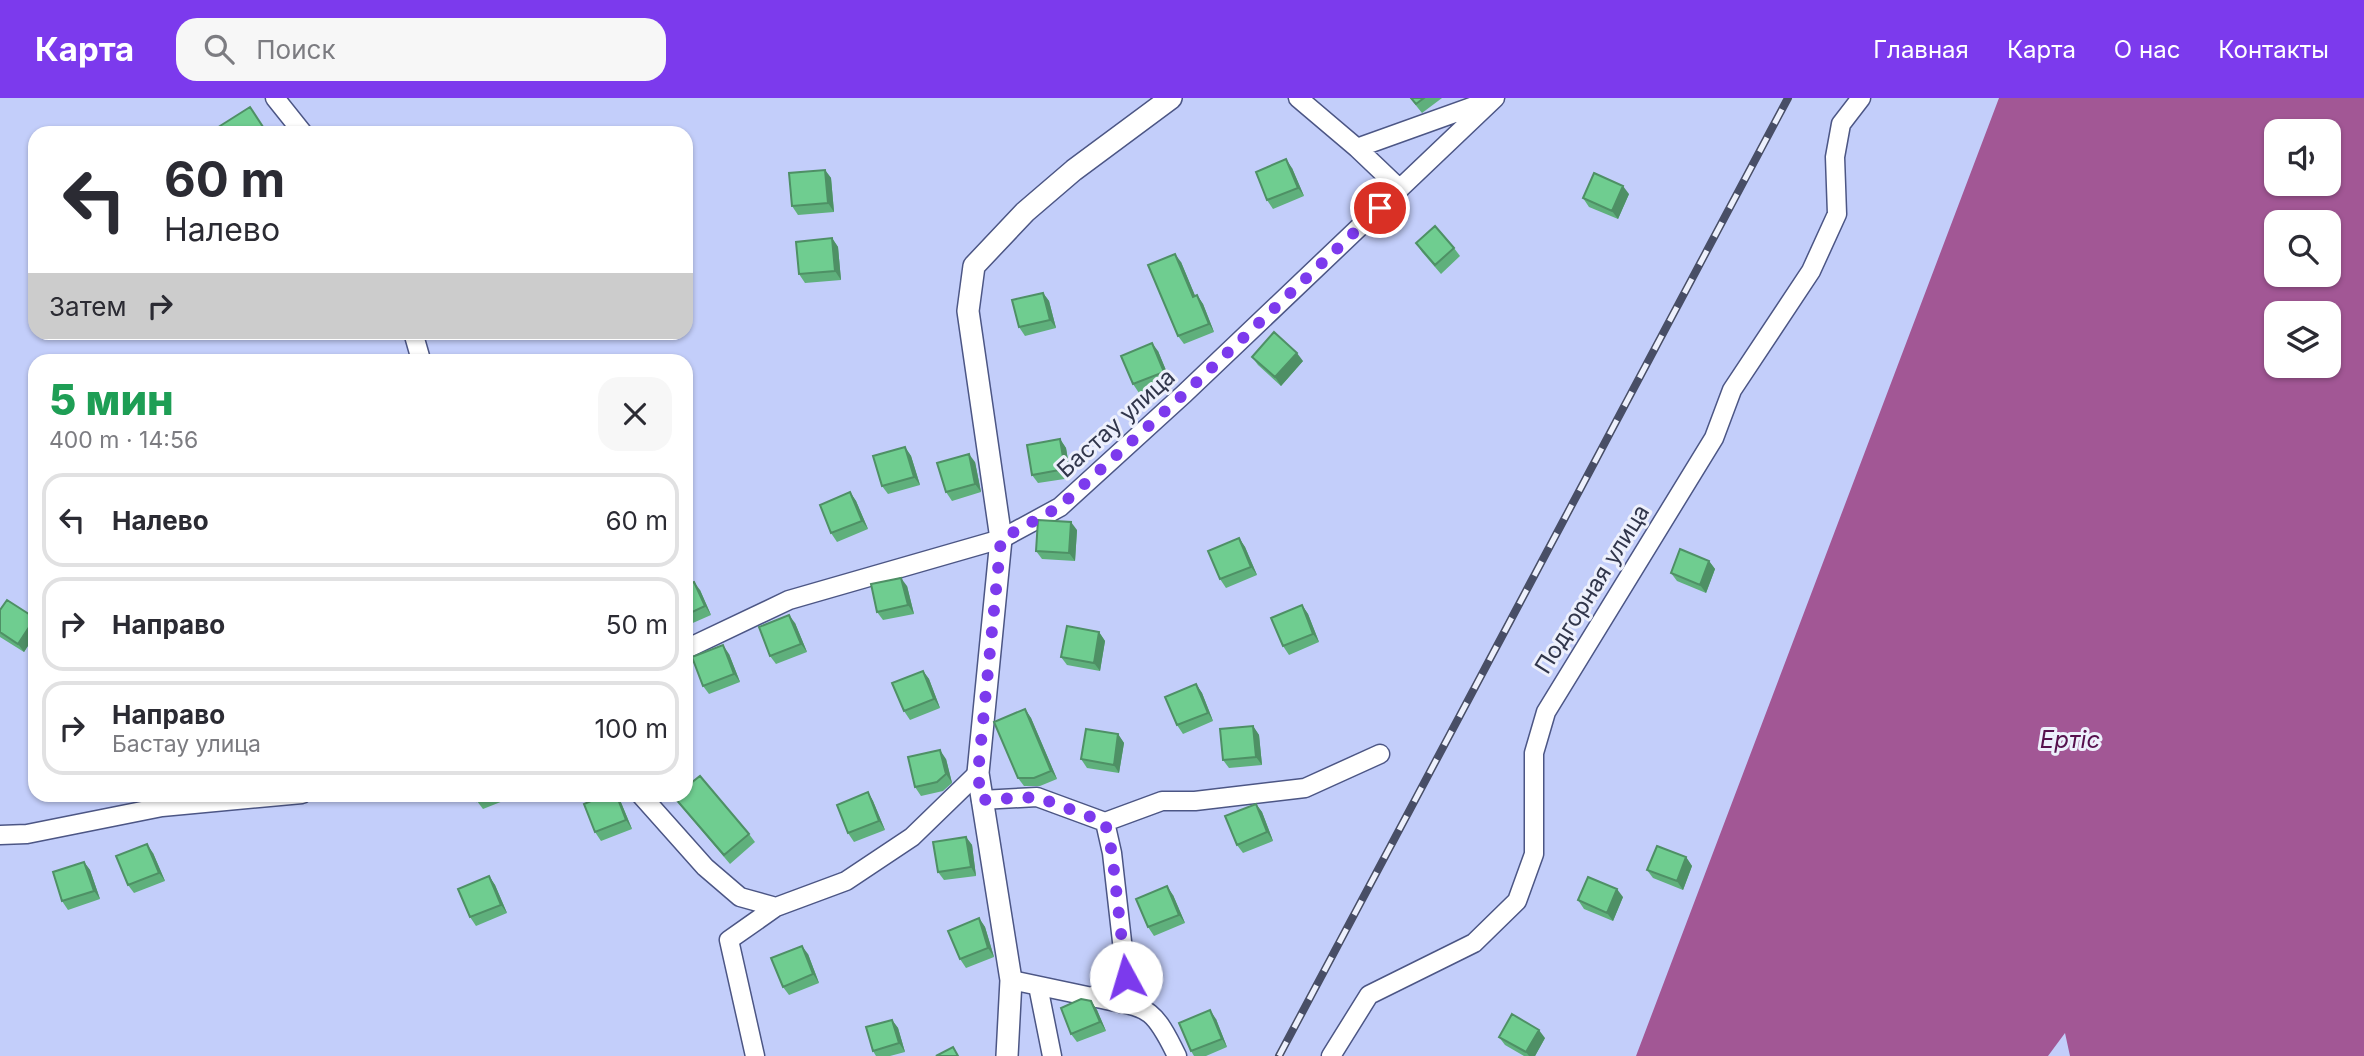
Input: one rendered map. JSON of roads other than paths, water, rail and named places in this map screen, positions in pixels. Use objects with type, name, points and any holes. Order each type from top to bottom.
[{"type":"street","points":[[275,98],[297,126]]},
{"type":"street","points":[[1007,1056],[1011,980],[978,773],[1001,539],[968,311],[974,266],[1025,212],[1074,170],[1171,98]]},
{"type":"street","points":[[1297,98],[1357,148],[1400,189]]},
{"type":"street","points":[[1357,148],[1495,98]]},
{"type":"street","name":"Бастау улица","points":[[693,646],[789,600],[1001,539],[1059,507],[1184,394],[1495,98]]},
{"type":"street","name":"Подгорная улица","points":[[1331,1056],[1368,995],[1474,943],[1517,901],[1534,854],[1534,753],[1546,712],[1714,438],[1732,390],[1811,271],[1837,214],[1835,157],[1841,124],[1861,98]]},
{"type":"street","points":[[981,800],[1037,797],[1105,822],[1162,801],[1195,801],[1305,788],[1380,754]]},
{"type":"street","points":[[755,1056],[729,940],[776,907],[845,881],[890,851],[912,836],[978,773]]},
{"type":"street","points":[[0,835],[27,834],[162,807],[216,802]]},
{"type":"street","points":[[647,802],[705,867],[740,897],[776,907]]},
{"type":"street","points":[[1092,997],[1126,977],[1112,853],[1105,822]]},
{"type":"street","points":[[1011,980],[1149,1009],[1165,1030],[1177,1056]]},
{"type":"street","points":[[1038,986],[1052,1056]]},
{"type":"water","name":"Ертіс","points":[[1999,98],[2364,98],[2364,1056],[2070,1056],[2065,1033],[2048,1056],[1636,1056]]},
{"type":"railway","points":[[1279,1056],[1788,98]]}]
